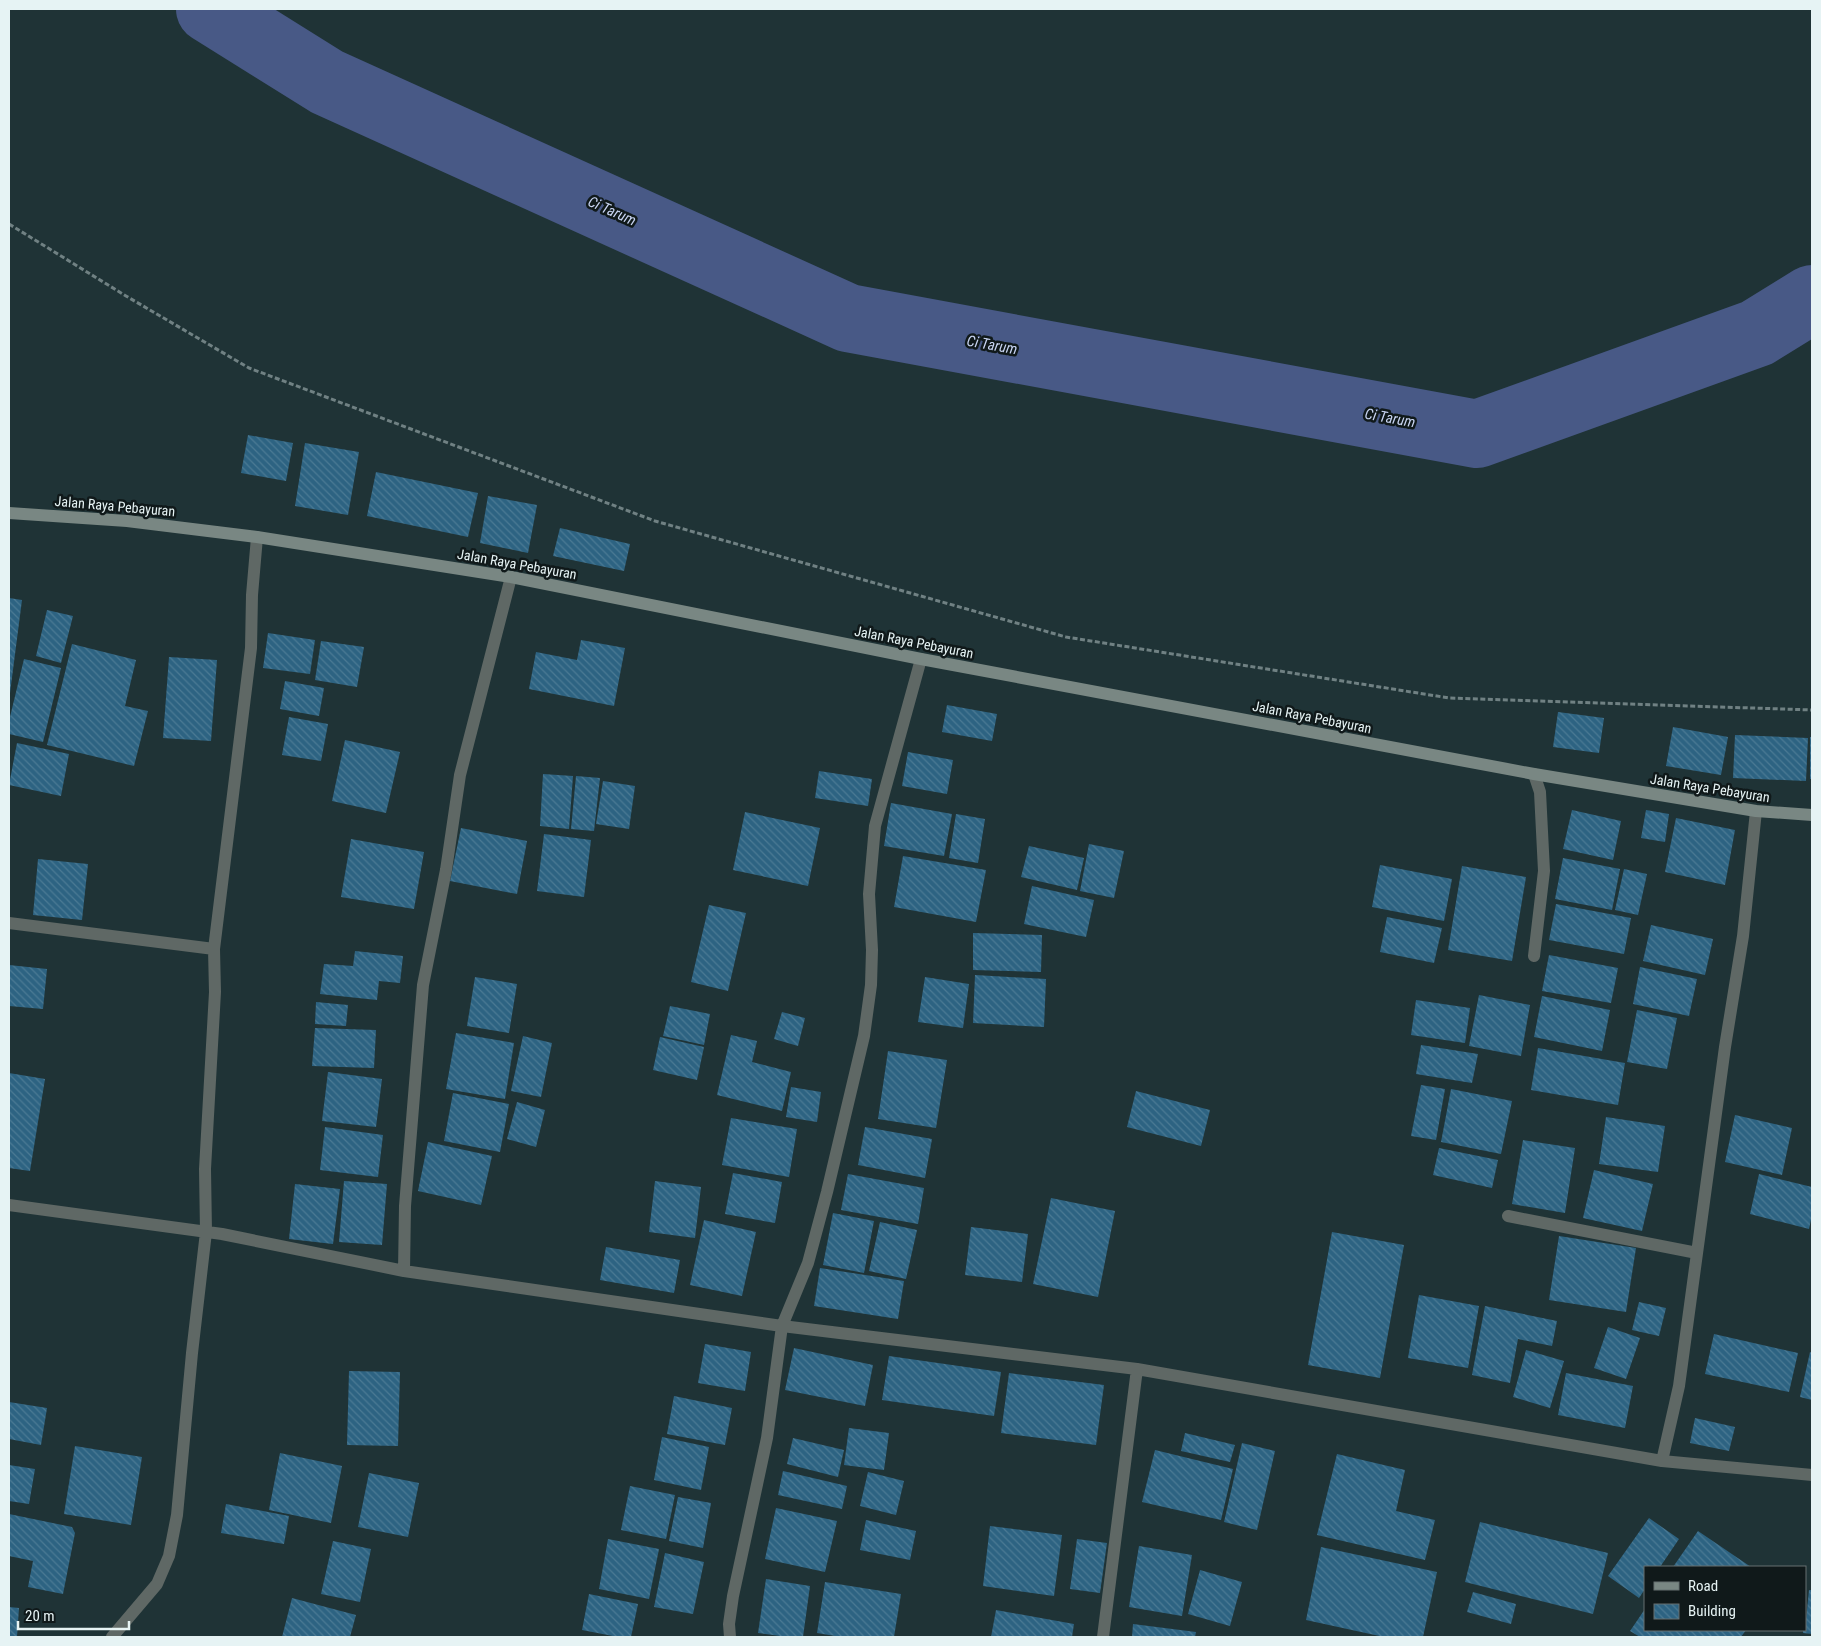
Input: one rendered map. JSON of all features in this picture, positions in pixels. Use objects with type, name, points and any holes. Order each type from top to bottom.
[{"type":"main road","name":"Jalan Raya Pebayuran","points":[[9,513],[127,521],[257,537],[511,577],[921,659],[1534,774],[1756,812],[1812,815]]},
{"type":"street","points":[[112,1637],[157,1584],[169,1556],[177,1515],[192,1353],[206,1232],[205,1169],[215,992],[214,949],[251,648],[252,595],[257,537]]},
{"type":"street","points":[[404,1271],[405,1206],[423,985],[446,870],[460,775],[511,577]]},
{"type":"street","points":[[730,1637],[729,1624],[733,1596],[767,1438],[782,1326],[808,1263],[864,1036],[871,985],[872,950],[869,894],[875,826],[921,659]]},
{"type":"street","points":[[1534,774],[1540,792],[1544,872],[1534,956]]},
{"type":"street","points":[[1662,1461],[1679,1386],[1724,1056],[1743,936],[1756,812]]},
{"type":"street","points":[[9,923],[214,949]]},
{"type":"street","points":[[9,1205],[230,1236],[404,1271],[782,1326],[1138,1369],[1662,1461],[1812,1476]]},
{"type":"street","points":[[1508,1216],[1697,1253]]},
{"type":"street","points":[[1103,1637],[1138,1369]]},
{"type":"path","points":[[9,224],[126,296],[249,368],[655,521],[1066,637],[1449,698],[1812,710]]},
{"type":"building","points":[[248,435],[293,443],[286,481],[241,473]]},
{"type":"building","points":[[305,443],[359,452],[348,515],[295,506]]},
{"type":"building","points":[[376,472],[478,493],[468,537],[367,516]]},
{"type":"building","points":[[488,496],[537,505],[528,553],[480,543]]},
{"type":"building","points":[[560,528],[630,544],[624,571],[553,556]]},
{"type":"building","points":[[9,598],[22,600],[10,693],[9,693]]},
{"type":"building","points":[[47,610],[73,616],[61,663],[36,656]]},
{"type":"building","points":[[268,633],[315,640],[310,674],[263,668]]},
{"type":"building","points":[[581,640],[625,648],[614,706],[529,689],[536,652],[577,660]]},
{"type":"building","points":[[321,641],[364,647],[357,687],[315,680]]},
{"type":"building","points":[[72,644],[136,660],[125,706],[148,711],[134,766],[47,745]]},
{"type":"building","points":[[169,657],[217,660],[211,741],[163,738]]},
{"type":"building","points":[[24,659],[61,668],[43,742],[9,734],[9,721]]},
{"type":"building","points":[[285,681],[324,688],[319,716],[280,709]]},
{"type":"building","points":[[947,705],[997,714],[992,741],[942,732]]},
{"type":"building","points":[[1558,712],[1604,718],[1599,753],[1553,747]]},
{"type":"building","points":[[289,717],[328,724],[321,761],[282,755]]},
{"type":"building","points":[[1673,727],[1728,737],[1721,775],[1666,766]]},
{"type":"building","points":[[1735,735],[1808,738],[1806,781],[1733,778]]},
{"type":"building","points":[[1810,737],[1812,737],[1812,779],[1810,779]]},
{"type":"building","points":[[345,740],[400,752],[386,813],[332,801]]},
{"type":"building","points":[[17,743],[69,754],[61,796],[9,785]]},
{"type":"building","points":[[908,752],[953,760],[947,794],[902,786]]},
{"type":"building","points":[[819,771],[872,779],[868,806],[815,798]]},
{"type":"building","points":[[543,774],[573,776],[569,829],[540,826]]},
{"type":"building","points":[[576,776],[600,778],[594,831],[571,829]]},
{"type":"building","points":[[603,781],[635,786],[629,829],[596,824]]},
{"type":"building","points":[[891,803],[952,814],[944,856],[884,846]]},
{"type":"building","points":[[1572,810],[1621,821],[1613,860],[1563,849]]},
{"type":"building","points":[[1646,810],[1669,814],[1665,842],[1641,838]]},
{"type":"building","points":[[745,812],[820,828],[808,886],[733,870]]},
{"type":"building","points":[[956,814],[985,819],[978,863],[949,858]]},
{"type":"building","points":[[1676,818],[1735,830],[1725,885],[1665,872]]},
{"type":"building","points":[[461,828],[527,841],[517,894],[450,881]]},
{"type":"building","points":[[544,834],[591,840],[584,897],[537,891]]},
{"type":"building","points":[[351,839],[424,852],[414,909],[341,897]]},
{"type":"building","points":[[1089,844],[1124,851],[1114,898],[1080,891]]},
{"type":"building","points":[[1029,846],[1084,858],[1077,890],[1021,877]]},
{"type":"building","points":[[903,856],[986,870],[976,922],[894,907]]},
{"type":"building","points":[[1563,858],[1620,869],[1612,910],[1555,899]]},
{"type":"building","points":[[38,859],[88,864],[82,920],[33,915]]},
{"type":"building","points":[[1380,865],[1452,879],[1444,921],[1372,907]]},
{"type":"building","points":[[1462,866],[1526,877],[1512,961],[1448,950]]},
{"type":"building","points":[[1624,869],[1647,874],[1638,915],[1615,910]]},
{"type":"building","points":[[1032,886],[1094,900],[1086,937],[1024,924]]},
{"type":"building","points":[[1556,904],[1631,918],[1624,954],[1549,940]]},
{"type":"building","points":[[709,905],[746,913],[728,991],[691,982]]},
{"type":"building","points":[[1387,917],[1442,928],[1434,963],[1380,952]]},
{"type":"building","points":[[1651,925],[1713,939],[1705,975],[1643,961]]},
{"type":"building","points":[[973,933],[1042,935],[1041,972],[973,970]]},
{"type":"building","points":[[355,951],[403,956],[400,983],[379,981],[377,1000],[320,994],[324,964],[353,966]]},
{"type":"building","points":[[1549,955],[1618,968],[1611,1003],[1542,991]]},
{"type":"building","points":[[9,965],[47,969],[43,1009],[9,1006]]},
{"type":"building","points":[[1640,967],[1697,979],[1689,1016],[1633,1004]]},
{"type":"building","points":[[975,975],[1046,979],[1044,1027],[973,1023]]},
{"type":"building","points":[[475,977],[517,984],[509,1033],[467,1026]]},
{"type":"building","points":[[925,977],[969,984],[963,1028],[918,1022]]},
{"type":"building","points":[[1479,995],[1530,1005],[1521,1056],[1469,1046]]},
{"type":"building","points":[[1542,996],[1610,1010],[1602,1051],[1534,1037]]},
{"type":"building","points":[[1416,1000],[1470,1008],[1465,1043],[1411,1035]]},
{"type":"building","points":[[316,1002],[348,1005],[346,1026],[315,1024]]},
{"type":"building","points":[[670,1006],[710,1014],[704,1045],[663,1036]]},
{"type":"building","points":[[1637,1010],[1677,1018],[1667,1069],[1627,1062]]},
{"type":"building","points":[[782,1012],[805,1018],[798,1046],[774,1039]]},
{"type":"building","points":[[315,1028],[376,1030],[374,1068],[312,1066]]},
{"type":"building","points":[[456,1033],[514,1043],[505,1099],[446,1089]]},
{"type":"building","points":[[731,1035],[757,1041],[752,1062],[791,1072],[782,1111],[717,1095]]},
{"type":"building","points":[[523,1036],[552,1043],[541,1097],[511,1091]]},
{"type":"building","points":[[660,1037],[704,1047],[697,1080],[653,1070]]},
{"type":"building","points":[[1421,1045],[1478,1054],[1472,1083],[1416,1074]]},
{"type":"building","points":[[1538,1048],[1625,1063],[1618,1105],[1531,1090]]},
{"type":"building","points":[[888,1051],[947,1060],[936,1128],[878,1119]]},
{"type":"building","points":[[328,1072],[382,1079],[376,1127],[322,1121]]},
{"type":"building","points":[[9,1073],[45,1079],[30,1171],[9,1168]]},
{"type":"building","points":[[1421,1085],[1445,1089],[1436,1140],[1411,1136]]},
{"type":"building","points":[[791,1087],[821,1092],[817,1122],[786,1117]]},
{"type":"building","points":[[1451,1089],[1512,1101],[1501,1154],[1441,1142]]},
{"type":"building","points":[[1136,1091],[1210,1110],[1201,1146],[1127,1127]]},
{"type":"building","points":[[453,1093],[509,1104],[500,1152],[444,1141]]},
{"type":"building","points":[[517,1102],[545,1110],[536,1147],[507,1139]]},
{"type":"building","points":[[1735,1115],[1792,1128],[1782,1175],[1725,1162]]},
{"type":"building","points":[[1606,1117],[1665,1126],[1658,1172],[1599,1164]]},
{"type":"building","points":[[731,1118],[797,1129],[789,1177],[722,1165]]},
{"type":"building","points":[[325,1127],[383,1135],[378,1177],[320,1170]]},
{"type":"building","points":[[865,1127],[932,1139],[925,1178],[858,1165]]},
{"type":"building","points":[[1523,1140],[1575,1148],[1565,1213],[1512,1204]]},
{"type":"building","points":[[428,1142],[492,1156],[481,1205],[418,1191]]},
{"type":"building","points":[[1439,1148],[1498,1160],[1492,1188],[1433,1175]]},
{"type":"building","points":[[1594,1170],[1653,1184],[1642,1231],[1583,1218]]},
{"type":"building","points":[[733,1173],[782,1182],[775,1223],[725,1214]]},
{"type":"building","points":[[848,1174],[924,1188],[918,1224],[841,1210]]},
{"type":"building","points":[[1759,1174],[1812,1187],[1812,1215],[1809,1229],[1750,1214]]},
{"type":"building","points":[[344,1181],[387,1184],[382,1245],[339,1242]]},
{"type":"building","points":[[655,1181],[701,1187],[695,1238],[649,1232]]},
{"type":"building","points":[[295,1184],[340,1189],[333,1244],[289,1239]]},
{"type":"building","points":[[1051,1198],[1115,1211],[1098,1297],[1033,1284]]},
{"type":"building","points":[[833,1213],[874,1221],[864,1273],[823,1265]]},
{"type":"building","points":[[704,1220],[756,1232],[742,1296],[690,1285]]},
{"type":"building","points":[[880,1222],[917,1230],[906,1279],[869,1271]]},
{"type":"building","points":[[971,1227],[1028,1234],[1022,1282],[965,1275]]},
{"type":"building","points":[[1332,1232],[1404,1245],[1380,1378],[1308,1365]]},
{"type":"building","points":[[1559,1236],[1636,1248],[1626,1312],[1549,1300]]},
{"type":"building","points":[[606,1247],[680,1260],[674,1293],[600,1280]]},
{"type":"building","points":[[820,1268],[904,1281],[898,1319],[814,1306]]},
{"type":"building","points":[[1419,1295],[1479,1306],[1468,1368],[1408,1358]]},
{"type":"building","points":[[1639,1302],[1666,1308],[1659,1336],[1632,1330]]},
{"type":"building","points":[[1485,1306],[1557,1321],[1552,1346],[1518,1339],[1510,1383],[1472,1375]]},
{"type":"building","points":[[1608,1327],[1640,1338],[1626,1379],[1594,1368]]},
{"type":"building","points":[[1714,1334],[1798,1353],[1789,1392],[1705,1374]]},
{"type":"building","points":[[705,1344],[751,1352],[745,1391],[698,1383]]},
{"type":"building","points":[[794,1348],[873,1365],[865,1406],[785,1390]]},
{"type":"building","points":[[1526,1350],[1564,1361],[1550,1408],[1513,1397]]},
{"type":"building","points":[[1810,1352],[1812,1353],[1812,1400],[1800,1397]]},
{"type":"building","points":[[889,1356],[1001,1372],[994,1416],[882,1400]]},
{"type":"building","points":[[349,1371],[400,1372],[398,1446],[347,1445]]},
{"type":"building","points":[[1009,1373],[1104,1385],[1096,1445],[1001,1433]]},
{"type":"building","points":[[1566,1373],[1633,1386],[1625,1428],[1558,1415]]},
{"type":"building","points":[[674,1396],[732,1408],[725,1445],[667,1434]]},
{"type":"building","points":[[9,1402],[47,1408],[41,1445],[9,1439]]},
{"type":"building","points":[[1695,1418],[1735,1427],[1729,1451],[1690,1443]]},
{"type":"building","points":[[849,1428],[889,1433],[884,1470],[844,1465]]},
{"type":"building","points":[[1185,1433],[1235,1445],[1230,1462],[1181,1451]]},
{"type":"building","points":[[662,1437],[709,1447],[701,1490],[654,1480]]},
{"type":"building","points":[[793,1438],[844,1450],[838,1477],[787,1464]]},
{"type":"building","points":[[1242,1443],[1275,1451],[1257,1530],[1224,1522]]},
{"type":"building","points":[[75,1446],[142,1457],[131,1525],[64,1514]]},
{"type":"building","points":[[1155,1450],[1233,1469],[1221,1520],[1142,1502]]},
{"type":"building","points":[[280,1453],[342,1466],[331,1523],[269,1510]]},
{"type":"building","points":[[1337,1454],[1405,1470],[1396,1511],[1435,1520],[1425,1560],[1317,1535]]},
{"type":"building","points":[[9,1465],[35,1469],[29,1504],[9,1501]]},
{"type":"building","points":[[783,1471],[847,1486],[842,1509],[778,1495]]},
{"type":"building","points":[[868,1472],[904,1481],[896,1515],[860,1506]]},
{"type":"building","points":[[369,1473],[419,1483],[408,1537],[358,1527]]},
{"type":"building","points":[[630,1486],[675,1495],[666,1539],[621,1530]]},
{"type":"building","points":[[678,1497],[711,1503],[703,1548],[669,1541]]},
{"type":"building","points":[[226,1504],[289,1516],[284,1544],[221,1533]]},
{"type":"building","points":[[776,1508],[837,1521],[825,1572],[765,1559]]},
{"type":"building","points":[[9,1514],[72,1527],[75,1533],[63,1594],[28,1587],[33,1561],[9,1556]]},
{"type":"building","points":[[1649,1518],[1679,1539],[1661,1566],[1644,1566],[1644,1590],[1639,1598],[1608,1576]]},
{"type":"building","points":[[866,1520],[916,1531],[910,1560],[860,1550]]},
{"type":"building","points":[[1480,1522],[1608,1553],[1593,1614],[1465,1582]]},
{"type":"building","points":[[990,1526],[1062,1535],[1054,1596],[983,1586]]},
{"type":"building","points":[[1698,1531],[1750,1566],[1674,1566]]},
{"type":"building","points":[[608,1539],[659,1549],[649,1599],[599,1589]]},
{"type":"building","points":[[1077,1539],[1107,1543],[1100,1593],[1070,1589]]},
{"type":"building","points":[[333,1541],[371,1549],[360,1602],[321,1594]]},
{"type":"building","points":[[1139,1546],[1192,1555],[1182,1616],[1129,1607]]},
{"type":"building","points":[[1321,1547],[1437,1572],[1423,1637],[1384,1637],[1306,1620]]},
{"type":"building","points":[[665,1553],[704,1562],[693,1614],[654,1607]]},
{"type":"building","points":[[1200,1570],[1242,1582],[1230,1626],[1188,1614]]},
{"type":"building","points":[[766,1579],[810,1586],[803,1637],[758,1633]]},
{"type":"building","points":[[825,1582],[901,1594],[894,1637],[841,1637],[817,1633]]},
{"type":"building","points":[[1809,1590],[1812,1590],[1812,1634],[1803,1633],[1803,1631],[1806,1631]]},
{"type":"building","points":[[1473,1592],[1516,1604],[1511,1624],[1467,1612]]},
{"type":"building","points":[[589,1594],[638,1604],[631,1637],[618,1637],[582,1630]]},
{"type":"building","points":[[292,1598],[356,1615],[350,1637],[282,1637]]},
{"type":"building","points":[[9,1607],[19,1608],[17,1637],[9,1637]]},
{"type":"building","points":[[996,1610],[1074,1624],[1072,1637],[991,1637]]},
{"type":"building","points":[[1644,1610],[1644,1631],[1745,1631],[1741,1637],[1640,1637],[1630,1631]]},
{"type":"building","points":[[1133,1624],[1196,1632],[1195,1637],[1132,1637]]},
{"type":"waterway","name":"Ci Tarum","points":[[210,9],[327,82],[848,318],[1477,434],[1757,333],[1812,299]]}]
